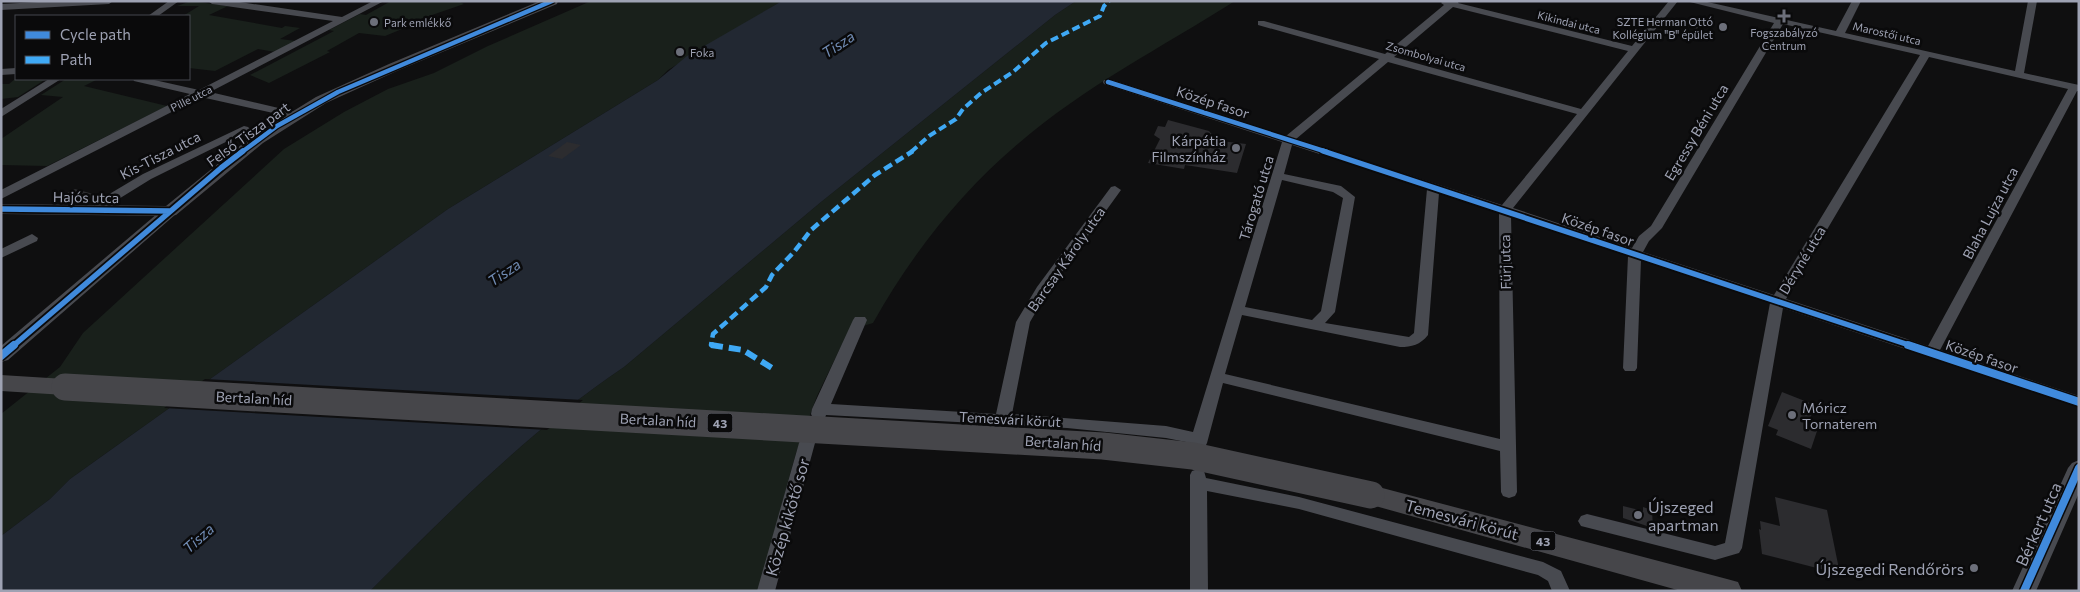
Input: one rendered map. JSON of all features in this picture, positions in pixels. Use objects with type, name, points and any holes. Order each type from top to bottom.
[{"type":"main road","name":"Felső Tisza part","points":[[170,211],[240,152],[321,100],[373,76],[552,1]]},
{"type":"main road","name":"Hajós utca","points":[[1,209],[170,211]]},
{"type":"main road","name":"Bertalan híd","points":[[1,383],[1103,446],[1193,456],[1370,495]]},
{"type":"main road","name":"Temesvári körút","points":[[1370,495],[1721,589]]},
{"type":"street","points":[[1,7],[109,1]]},
{"type":"street","points":[[154,15],[175,1]]},
{"type":"street","points":[[212,1],[344,20]]},
{"type":"street","points":[[261,8],[276,1]]},
{"type":"street","name":"Pille utca","points":[[1,195],[380,1]]},
{"type":"street","points":[[1505,210],[1674,1]]},
{"type":"street","name":"Marostői utca","points":[[1690,1],[2076,88]]},
{"type":"street","points":[[1839,35],[1856,1]]},
{"type":"street","points":[[2019,75],[2033,1]]},
{"type":"street","points":[[1288,140],[1386,58],[1449,2]]},
{"type":"street","name":"Kikindai utca","points":[[1449,2],[1634,50]]},
{"type":"street","name":"Egressy Béni utca","points":[[1635,254],[1644,238],[1659,223],[1780,22]]},
{"type":"street","name":"Zsombolyai utca","points":[[1261,23],[1584,113]]},
{"type":"street","name":"Déryné utca","points":[[1587,521],[1715,553],[1733,548],[1777,302],[1926,54]]},
{"type":"street","points":[[1,72],[15,71]]},
{"type":"street","points":[[1,114],[54,80]]},
{"type":"street","points":[[143,80],[296,115]]},
{"type":"street","name":"Közép fasor","points":[[1108,82],[1505,210],[2079,402]]},
{"type":"street","name":"Blaha Lujza utca","points":[[1932,352],[2076,88]]},
{"type":"street","name":"Kis-Tisza utca","points":[[92,210],[152,175],[244,129]]},
{"type":"street","name":"Tárogató utca","points":[[1199,441],[1288,140]]},
{"type":"street","points":[[1278,176],[1337,189],[1349,198],[1328,312],[1315,325]]},
{"type":"street","points":[[1237,310],[1400,342],[1412,342],[1421,335],[1433,188]]},
{"type":"street","name":"Barcsay Károly utca","points":[[1003,419],[1023,322],[1042,290],[1115,190]]},
{"type":"street","name":"Fürj utca","points":[[1505,210],[1509,492]]},
{"type":"street","name":"Felső Tisza part","points":[[1,356],[170,211]]},
{"type":"street","points":[[1,254],[32,238]]},
{"type":"street","name":"Közép fasor","points":[[1630,368],[1635,254]]},
{"type":"street","name":"Temesvári körút","points":[[860,320],[819,411],[1003,419],[1166,432],[1199,441]]},
{"type":"street","points":[[1217,377],[1508,447]]},
{"type":"street","name":"Közép kikötő sor","points":[[766,591],[807,443]]},
{"type":"street","name":"Bérkert utca","points":[[2024,591],[2079,468]]},
{"type":"street","name":"Temesvári körút","points":[[1199,591],[1198,478],[1543,568],[1555,576],[1561,591]]},
{"type":"shaded area","points":[[191,1],[228,6],[209,15],[282,28],[285,26],[300,28],[280,39],[296,41],[275,52],[258,49],[215,71],[190,68],[190,15],[185,15],[199,6],[177,6]]},
{"type":"shaded area","points":[[391,1],[458,1],[464,4],[400,26],[407,27],[385,36],[359,33],[327,51],[330,52],[269,83],[250,75],[334,31],[329,30],[360,14],[366,15]]},
{"type":"shaded area","points":[[591,1],[782,1],[668,70],[658,80],[448,209],[70,479],[50,499],[1,536],[1,414],[60,367],[83,333],[284,149],[344,112],[388,89],[434,73],[488,46]]},
{"type":"shaded area","points":[[1076,1],[1235,1],[1124,68],[1070,104],[1019,143],[956,204],[903,273],[873,323],[849,330],[817,396],[796,453],[758,591],[370,591],[430,531],[523,444],[589,391],[624,367],[821,202],[1055,15]]},
{"type":"shaded area","points":[[15,79],[44,80],[18,97],[1,99],[1,84],[9,84]]},
{"type":"shaded area","points":[[64,80],[96,80],[84,86],[167,106],[47,166],[1,165],[1,139],[63,97],[41,95]]},
{"type":"water","name":"Tisza","points":[[782,1],[1076,1],[1055,15],[821,202],[624,367],[589,391],[523,444],[430,531],[370,591],[1,591],[1,536],[50,499],[70,479],[448,209],[658,80],[687,56]]},
{"type":"pier","points":[[205,379],[583,400],[547,430],[164,408]]},
{"type":"building","points":[[1693,17],[1704,19],[1697,29],[1686,26]]},
{"type":"building","points":[[1168,120],[1209,131],[1220,144],[1221,141],[1246,144],[1237,173],[1185,165],[1184,169],[1148,163],[1160,139],[1154,135],[1158,126],[1165,127]]},
{"type":"building","points":[[567,142],[581,145],[562,159],[548,156]]},
{"type":"building","points":[[75,189],[97,195],[81,203],[59,197]]},
{"type":"building","name":"Móricz Tornaterem","points":[[1782,392],[1815,405],[1807,427],[1817,431],[1811,449],[1776,435],[1778,430],[1768,426]]},
{"type":"building","points":[[1775,497],[1827,510],[1840,574],[1762,554],[1760,521],[1780,526]]},
{"type":"building","name":"Újszeged apartman","points":[[1623,506],[1643,511],[1643,507],[1652,510],[1653,528],[1623,518]]},
{"type":"marked path","points":[[772,368],[743,350],[711,345],[713,334],[766,287],[772,275],[794,252],[811,230],[847,198],[875,175],[912,152],[929,136],[956,119],[963,109],[981,93],[1013,72],[1046,43],[1100,16],[1104,6],[1109,1]]},
{"type":"cycle path","points":[[1,356],[221,168],[277,126],[338,92],[552,1]]},
{"type":"cycle path","points":[[1108,82],[1505,210],[2079,402]]},
{"type":"cycle path","points":[[1,209],[170,211]]},
{"type":"cycle path","points":[[2024,591],[2079,468]]},
{"type":"place","name":"Fogszabályzó Centrum","points":[[1784,16]]},
{"type":"place","name":"Park emlékkő","points":[[374,22]]},
{"type":"place","name":"SZTE Herman Ottó Kollégium \"B\" épület","points":[[1723,27]]},
{"type":"place","name":"Foka","points":[[680,52]]},
{"type":"place","name":"Kárpátia Filmszínház","points":[[1236,148]]},
{"type":"place","name":"Móricz Tornaterem","points":[[1792,415]]},
{"type":"place","name":"Újszeged apartman","points":[[1638,515]]},
{"type":"place","name":"Újszegedi Rendőrörs","points":[[1974,568]]}]
